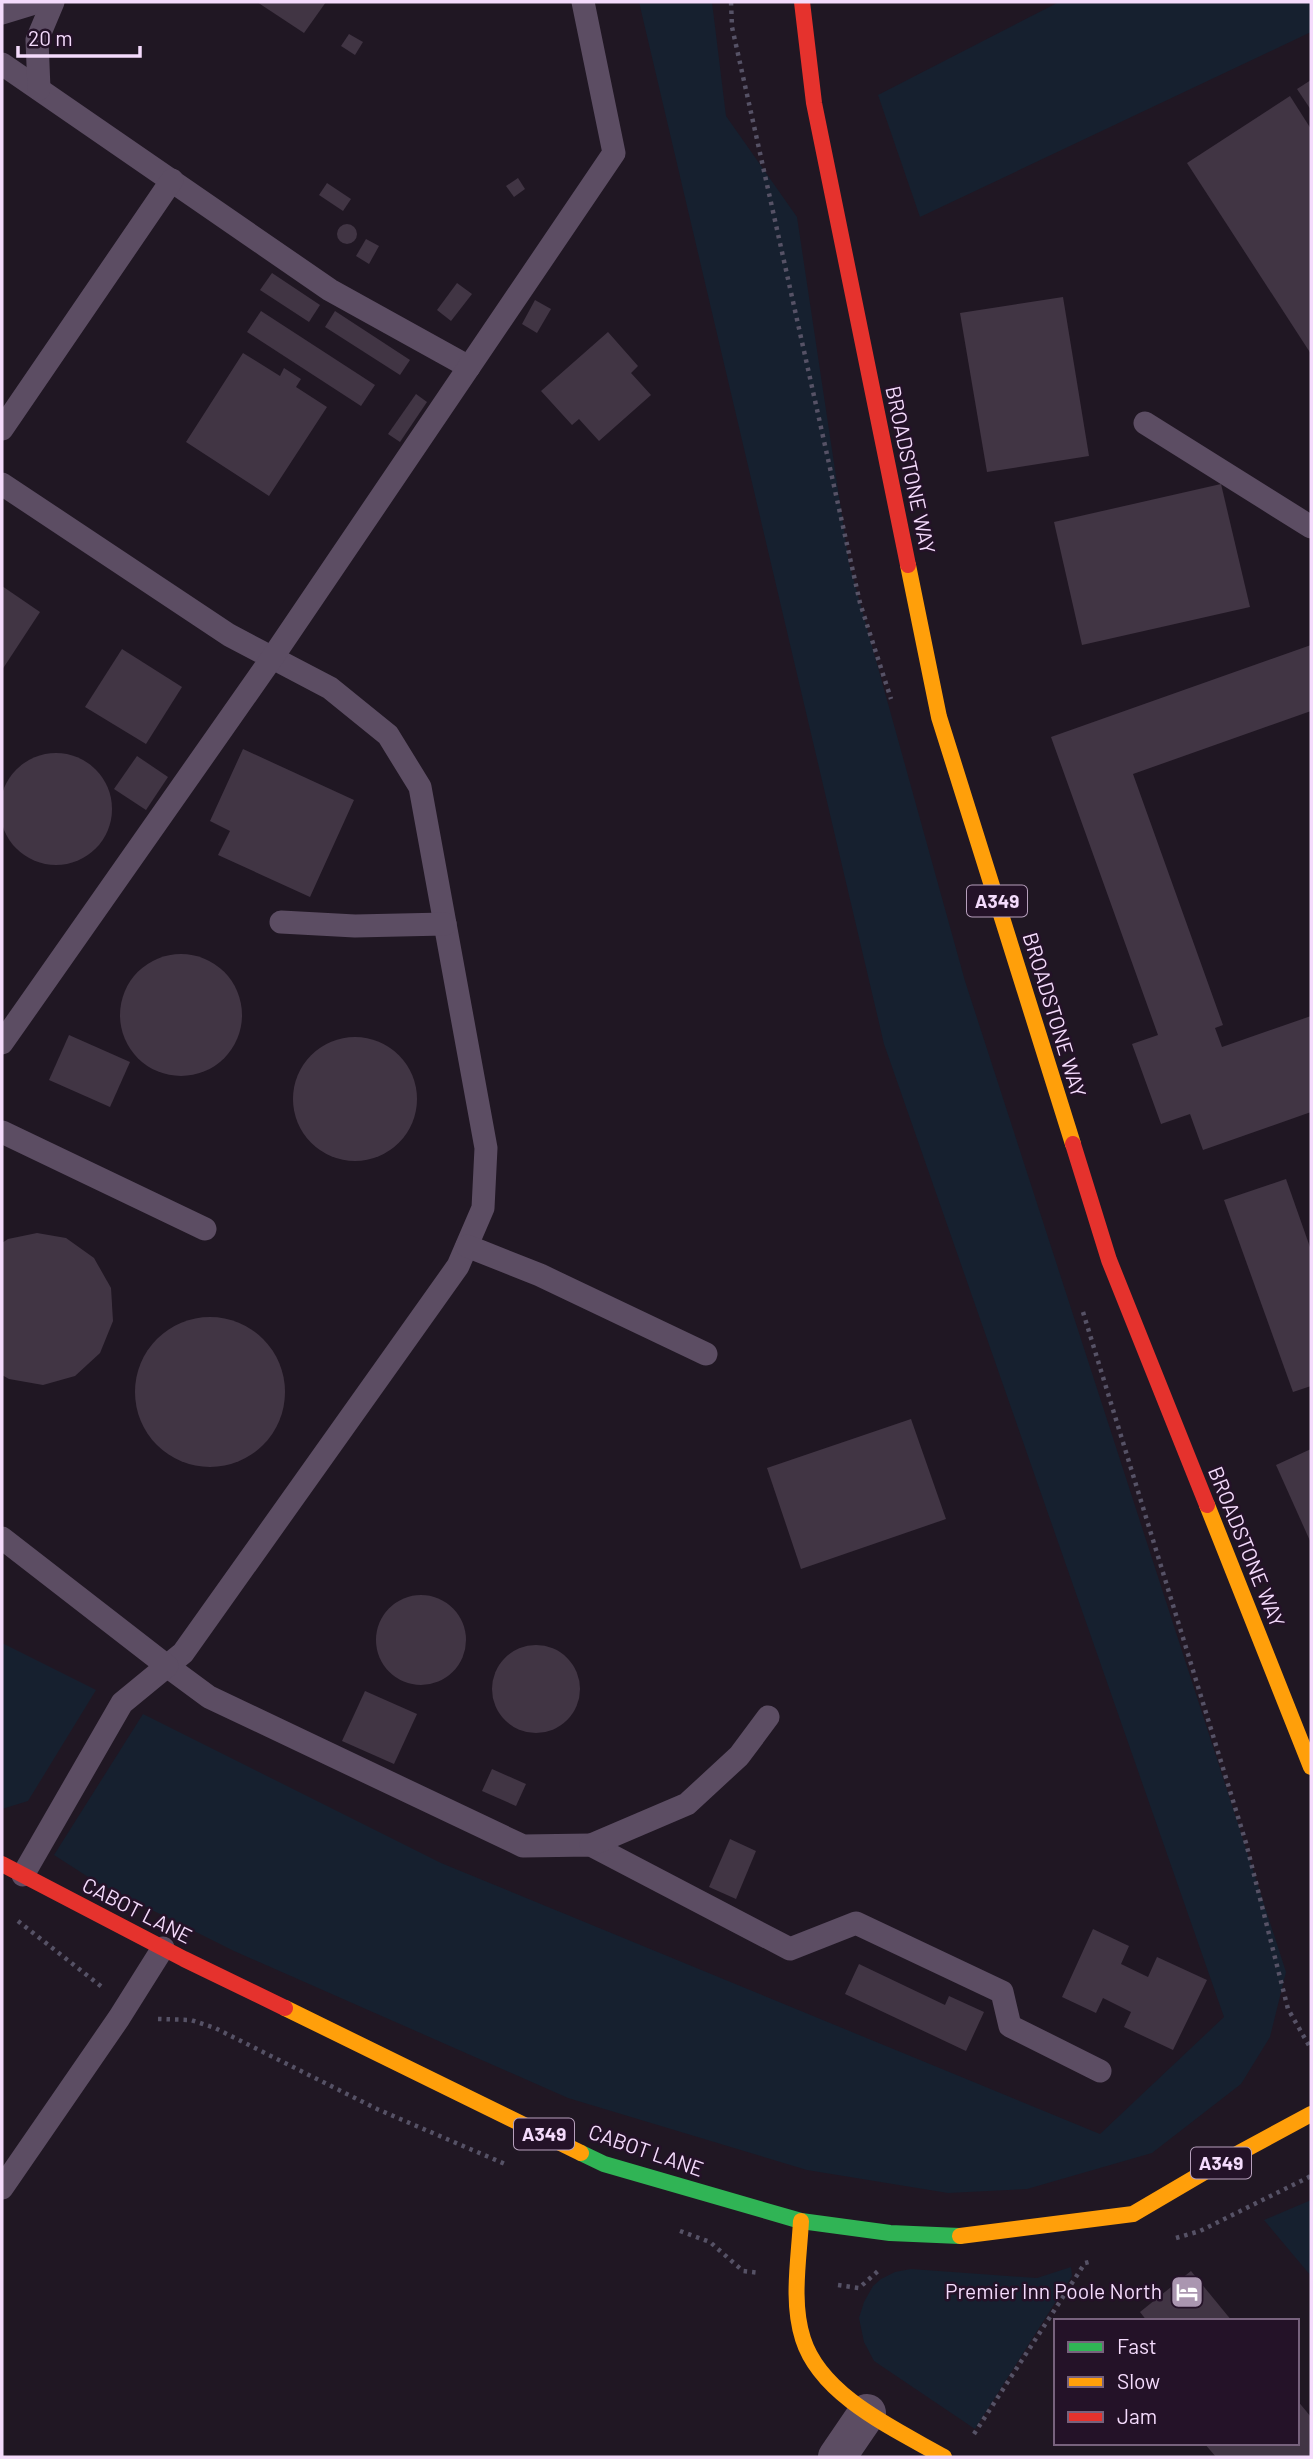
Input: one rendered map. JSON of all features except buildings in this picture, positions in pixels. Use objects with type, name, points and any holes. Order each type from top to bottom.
[{"type":"main road","name":"BROADSTONE WAY","points":[[802,2],[814,103],[939,717],[1109,1261],[1311,1767]]},
{"type":"main road","name":"CABOT LANE","points":[[2,1864],[163,1948],[604,2164],[801,2221],[890,2233],[957,2236],[1133,2214],[1311,2114]]},
{"type":"main road","points":[[801,2221],[796,2301],[803,2339],[820,2373],[867,2413],[944,2457]]},
{"type":"street","points":[[837,2457],[867,2413]]},
{"type":"lane","points":[[2,13],[38,2]]},
{"type":"lane","points":[[39,89],[37,40],[53,2]]},
{"type":"lane","points":[[2,1043],[272,657],[614,153],[583,2]]},
{"type":"lane","points":[[2,64],[330,290],[469,367]]},
{"type":"lane","points":[[2,429],[173,180]]},
{"type":"lane","points":[[1145,424],[1311,527]]},
{"type":"lane","points":[[2,484],[229,635],[330,688],[388,735],[420,787],[486,1148],[483,1208],[458,1266],[183,1653],[122,1703],[23,1875]]},
{"type":"lane","points":[[281,922],[355,926],[445,924]]},
{"type":"lane","points":[[2,1132],[205,1229]]},
{"type":"lane","points":[[467,1246],[540,1275],[706,1354]]},
{"type":"lane","points":[[2,1538],[209,1698],[523,1846],[591,1845],[687,1804],[739,1756],[768,1717]]},
{"type":"lane","points":[[591,1845],[790,1949],[856,1923],[1002,1992],[1010,2026],[1100,2071]]},
{"type":"lane","points":[[2,2188],[128,2005],[163,1948]]},
{"type":"path","points":[[9,1916],[93,1981],[128,2005],[156,2019],[191,2020],[215,2028],[377,2109],[510,2166]]},
{"type":"path","points":[[1288,2009],[1311,2049]]},
{"type":"path","points":[[1175,2238],[1200,2231],[1311,2176]]},
{"type":"path","points":[[672,2228],[710,2242],[743,2271]]},
{"type":"path","points":[[973,2436],[1085,2263],[1098,2259]]},
{"type":"shaded area","points":[[639,2],[712,2],[726,116],[797,217],[849,563],[965,981],[1286,1972],[1270,2037],[1241,2084],[1152,2153],[1027,2189],[948,2193],[807,2170],[568,2098],[234,1951],[96,1882],[54,1855],[143,1714],[441,1863],[1100,2134],[1224,2017],[884,1044]]},
{"type":"shaded area","points":[[1059,2],[1311,2],[1311,32],[920,217],[878,95]]},
{"type":"shaded area","points":[[2,1643],[96,1690],[28,1801],[2,1809]]},
{"type":"shaded area","points":[[1311,2200],[1311,2276],[1264,2220]]},
{"type":"shaded area","points":[[1071,2267],[1072,2276],[975,2429],[874,2361],[864,2342],[859,2318],[864,2302],[873,2286],[895,2272],[911,2269],[1037,2278]]},
{"type":"traffic: fast","points":[[581,2153],[604,2164],[801,2221],[890,2233],[960,2236]]},
{"type":"traffic: slow","points":[[908,565],[939,717],[1073,1144]]},
{"type":"traffic: slow","points":[[1207,1505],[1311,1767]]},
{"type":"traffic: slow","points":[[285,2008],[581,2153]]},
{"type":"traffic: slow","points":[[960,2236],[1133,2214],[1311,2114]]},
{"type":"traffic: slow","points":[[801,2221],[797,2310],[803,2339],[812,2359],[826,2378],[862,2409],[944,2457]]},
{"type":"traffic: jam","points":[[802,2],[814,103],[908,565]]},
{"type":"traffic: jam","points":[[1073,1144],[1109,1260],[1207,1505]]},
{"type":"traffic: jam","points":[[2,1864],[184,1959],[285,2008]]},
{"type":"place","name":"Premier Inn Poole North","points":[[1187,2292]]}]
